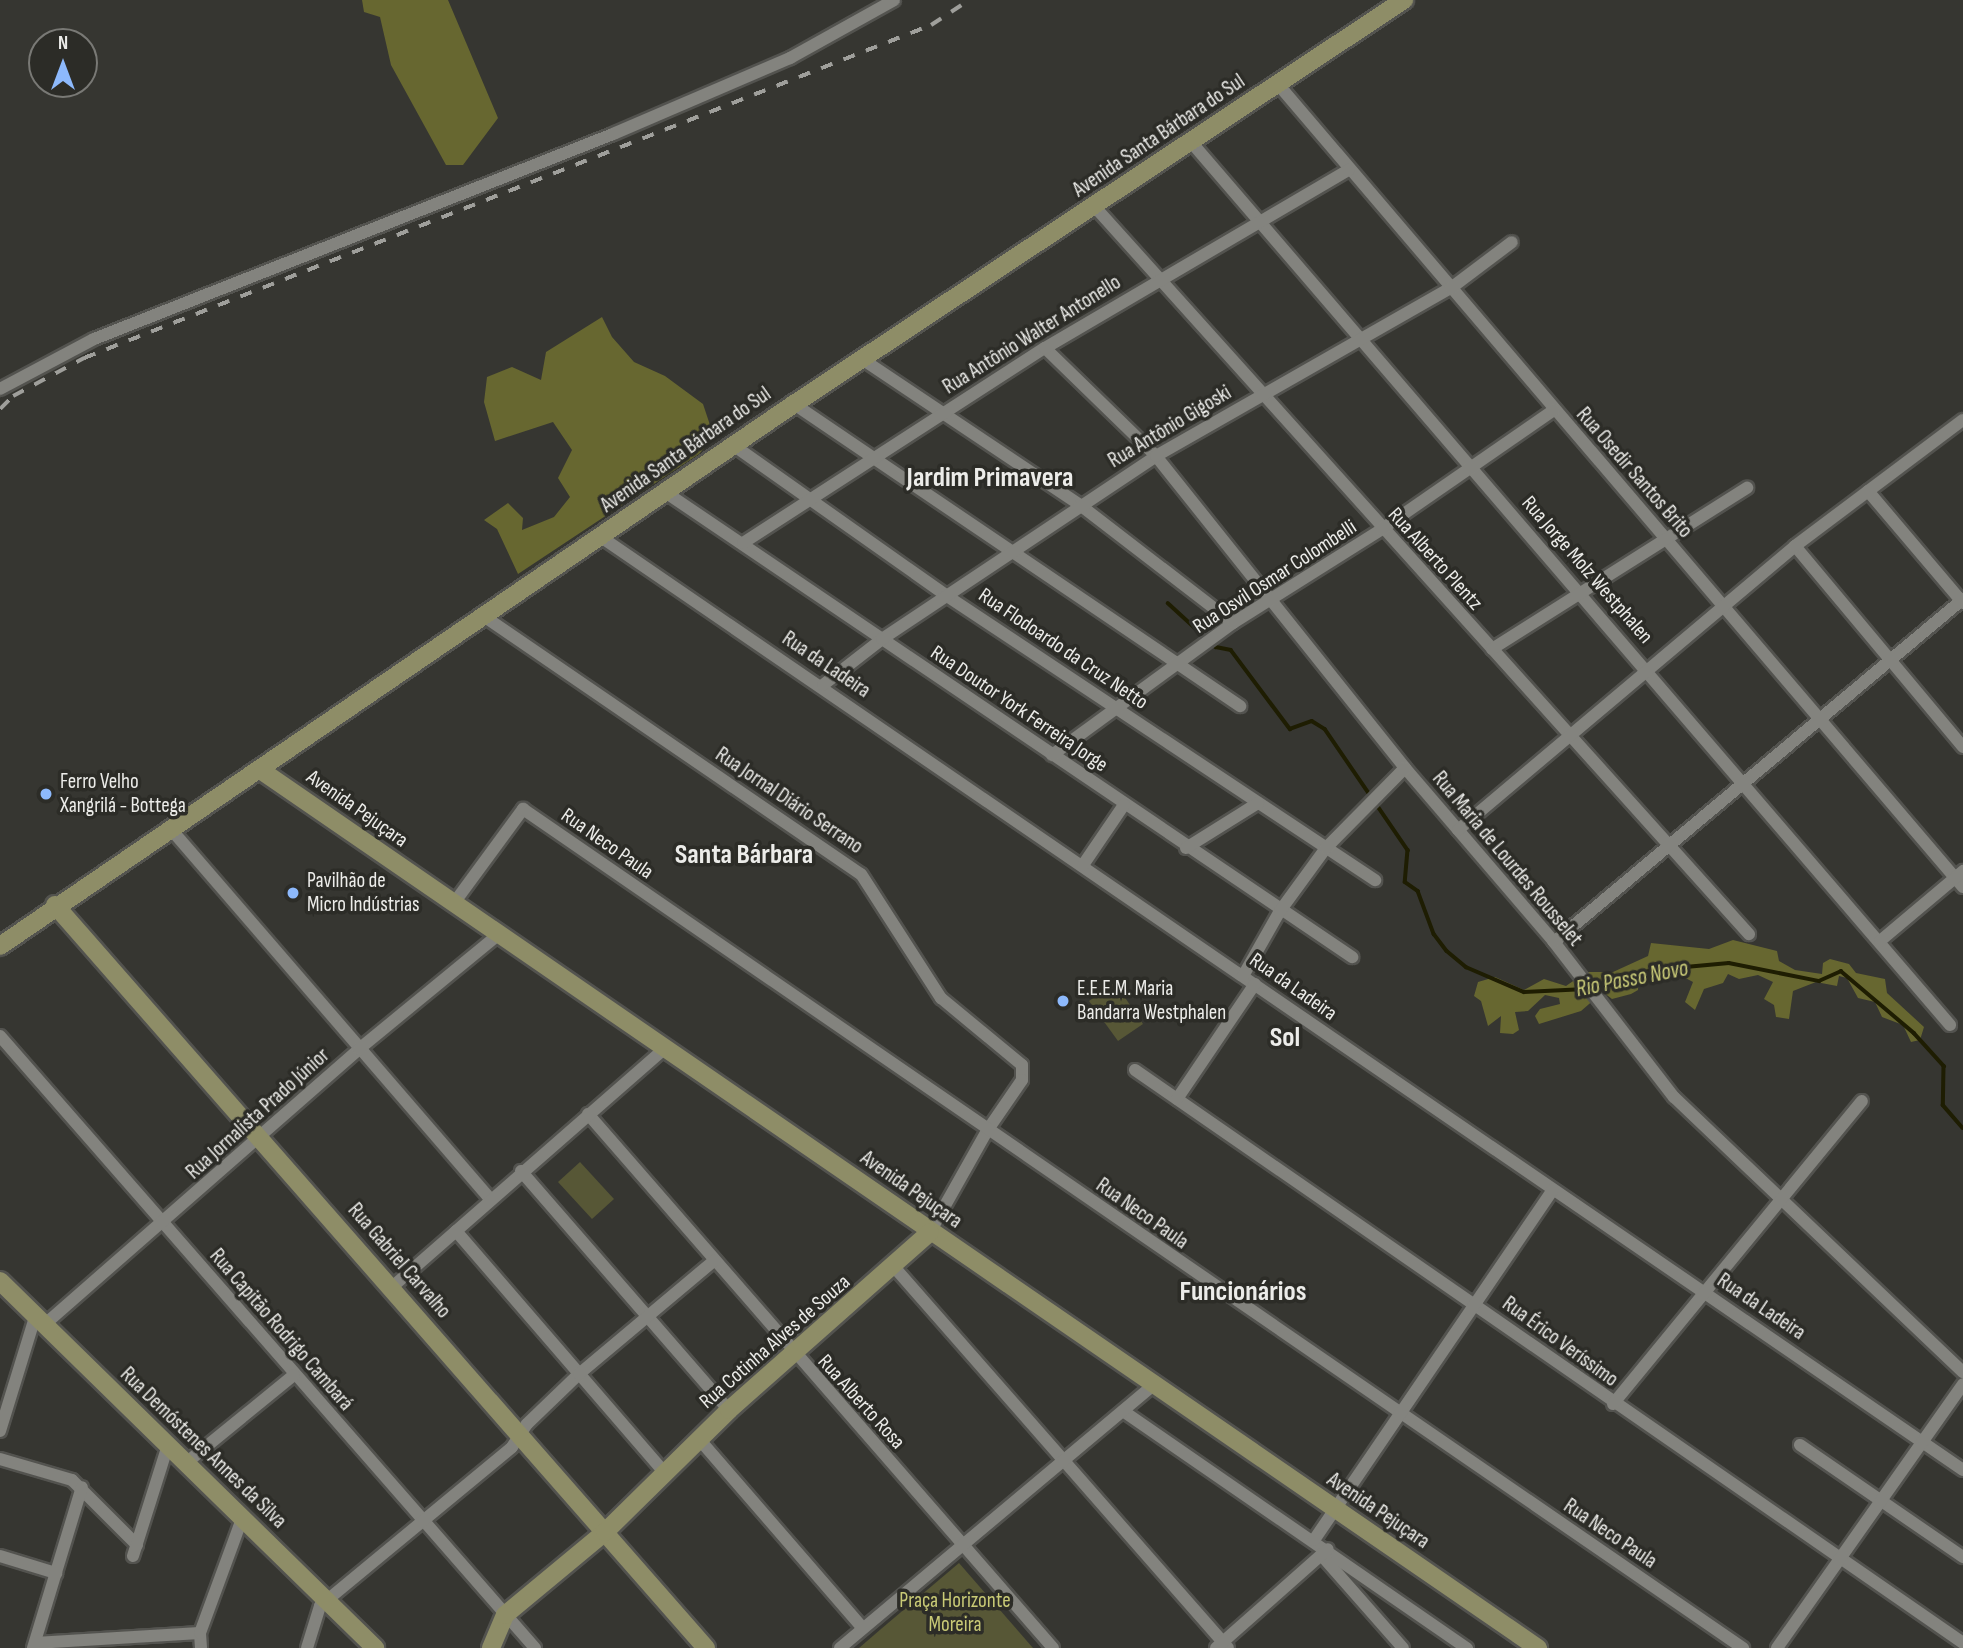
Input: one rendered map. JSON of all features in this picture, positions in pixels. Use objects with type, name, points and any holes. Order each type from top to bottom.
[{"type":"street","points":[[0,389],[94,339],[613,134],[790,58],[894,0]]},
{"type":"street","name":"Avenida Santa Bárbara do Sul","points":[[0,946],[55,905],[485,617],[793,404],[1192,143],[1277,83],[1404,0]]},
{"type":"street","name":"Rua Osedir Santos Brito","points":[[1277,83],[1819,720],[1960,878]]},
{"type":"street","name":"Rua Jorge Molz Westphalen","points":[[1192,143],[1264,222],[1472,467],[1649,669],[1950,1025]]},
{"type":"street","name":"Rua Antônio Walter Antonello","points":[[743,543],[811,502],[942,413],[1045,348],[1349,170]]},
{"type":"street","name":"Rua Alberto Plentz","points":[[1095,207],[1569,738],[1749,934]]},
{"type":"street","name":"Rua Antônio Gigoski","points":[[823,685],[882,639],[1156,456],[1451,288],[1512,242]]},
{"type":"street","name":"Rua Maria de Lourdes Rousselet","points":[[1045,348],[1156,456],[1405,768],[1554,942],[1674,1097],[1783,1197],[1928,1344],[1963,1372]]},
{"type":"street","points":[[862,359],[1080,505],[1233,623]]},
{"type":"street","points":[[793,404],[1016,551],[1240,706]]},
{"type":"street","name":"Rua Osvil Osmar Colombelli","points":[[1052,755],[1233,623],[1271,602],[1382,529],[1554,410]]},
{"type":"street","points":[[1458,830],[1795,547],[1868,491],[1960,427]]},
{"type":"street","name":"Rua Flodoardo da Cruz Netto","points":[[733,445],[947,596],[1375,880]]},
{"type":"street","points":[[1492,649],[1668,541],[1747,488]]},
{"type":"street","points":[[1554,942],[1962,600],[1868,491]]},
{"type":"street","name":"Rua Doutor York Ferreira Jorge","points":[[665,492],[1186,848],[1352,957]]},
{"type":"street","name":"Rua da Ladeira","points":[[601,537],[823,685],[1553,1190],[1963,1469]]},
{"type":"street","points":[[1795,547],[1963,747]]},
{"type":"street","name":"Rua Jornal Diário Serrano","points":[[485,617],[861,874],[941,999],[1022,1065]]},
{"type":"street","points":[[1243,975],[1280,911],[1326,848],[1405,768]]},
{"type":"street","name":"Avenida Pejuçara","points":[[259,769],[1538,1648]]},
{"type":"street","points":[[1186,848],[1258,803]]},
{"type":"street","points":[[1083,864],[1124,805]]},
{"type":"street","name":"Rua Neco Paula","points":[[454,903],[523,809],[987,1131],[1743,1648]]},
{"type":"street","points":[[170,828],[489,1198]]},
{"type":"street","points":[[1880,941],[1960,878]]},
{"type":"street","name":"Rua Gabriel Carvalho","points":[[55,905],[706,1648]]},
{"type":"street","name":"Rua Jornalista Prado Júnior","points":[[40,1321],[163,1223],[359,1049],[499,934]]},
{"type":"street","points":[[1177,1099],[1255,984]]},
{"type":"street","name":"Rua Capitão Rodrigo Cambará","points":[[0,1036],[422,1523],[535,1648]]},
{"type":"street","points":[[391,1288],[489,1198],[666,1047]]},
{"type":"street","name":"Rua Cotinha Alves de Souza","points":[[505,1615],[605,1532],[729,1410],[895,1268],[930,1232],[987,1131],[1022,1080],[1022,1065]]},
{"type":"street","name":"Rua Érico Veríssimo","points":[[1135,1070],[1379,1243],[1477,1306],[1613,1404],[1841,1557],[1963,1643]]},
{"type":"street","points":[[1613,1404],[1862,1101]]},
{"type":"street","name":"Rua Alberto Rosa","points":[[588,1114],[794,1356],[1053,1648]]},
{"type":"street","points":[[521,1171],[729,1410]]},
{"type":"street","points":[[1314,1540],[1477,1306],[1553,1190]]},
{"type":"street","points":[[456,1231],[666,1473]]},
{"type":"street","points":[[307,1648],[316,1613],[326,1601],[512,1447],[520,1435],[579,1374],[715,1260]]},
{"type":"street","points":[[895,1268],[1066,1461],[1222,1646],[1326,1553]]},
{"type":"street","name":"Rua Demóstenes Annes da Silva","points":[[0,1281],[375,1648]]},
{"type":"street","points":[[0,1431],[40,1321]]},
{"type":"street","points":[[187,1463],[294,1375]]},
{"type":"street","points":[[1777,1648],[1925,1443],[1963,1384]]},
{"type":"street","points":[[840,1648],[962,1544],[1066,1461],[1153,1385]]},
{"type":"street","points":[[1123,1411],[1314,1540],[1403,1648]]},
{"type":"street","points":[[699,1439],[863,1628]]},
{"type":"street","points":[[0,1459],[82,1488],[135,1550],[168,1445]]},
{"type":"street","points":[[1800,1445],[1963,1557]]},
{"type":"street","points":[[82,1488],[34,1645],[200,1633]]},
{"type":"street","points":[[201,1648],[200,1633],[242,1519]]},
{"type":"street","points":[[1326,1553],[1467,1648]]},
{"type":"street","points":[[0,1556],[56,1573]]},
{"type":"street","points":[[491,1648],[505,1615]]},
{"type":"green space","points":[[1115,983],[1143,1024],[1118,1041],[1089,1001]]},
{"type":"green space","points":[[580,1162],[614,1199],[592,1219],[558,1182]]},
{"type":"green space","name":"Praça Horizonte Moreira","points":[[959,1563],[1033,1648],[859,1648],[881,1629]]},
{"type":"shaded area","points":[[362,0],[448,0],[498,118],[463,165],[446,165],[391,65],[380,17],[364,12]]},
{"type":"shaded area","points":[[602,317],[612,337],[634,362],[665,376],[703,404],[714,437],[699,454],[518,574],[497,529],[484,520],[508,503],[523,518],[522,530],[554,517],[570,497],[558,478],[572,450],[553,422],[495,441],[484,402],[487,377],[512,367],[541,380],[546,352]]},
{"type":"shaded area","points":[[1733,940],[1777,951],[1779,961],[1795,970],[1822,974],[1823,963],[1830,959],[1849,964],[1856,973],[1885,979],[1887,993],[1924,1027],[1920,1040],[1911,1042],[1903,1025],[1882,1017],[1875,1002],[1858,998],[1847,978],[1839,976],[1837,986],[1816,982],[1793,991],[1789,1019],[1776,1017],[1774,1005],[1764,999],[1773,982],[1758,975],[1739,979],[1728,974],[1723,983],[1704,989],[1695,1010],[1685,1002],[1693,982],[1674,972],[1667,977],[1647,978],[1639,972],[1638,990],[1631,994],[1612,999],[1603,992],[1581,1011],[1539,1024],[1535,1016],[1540,1009],[1560,1004],[1559,998],[1545,995],[1528,1011],[1515,1012],[1519,1030],[1513,1034],[1500,1033],[1501,1016],[1488,1026],[1481,1001],[1474,996],[1478,982],[1495,977],[1524,990],[1544,979],[1566,986],[1586,972],[1613,972],[1648,956],[1651,943],[1709,949]]},
{"type":"waterway","name":"Rio Passo Novo","points":[[1168,603],[1216,647],[1231,650],[1290,729],[1312,721],[1325,729],[1408,850],[1405,882],[1418,891],[1434,934],[1447,951],[1466,967],[1524,992],[1586,989]]},
{"type":"waterway","name":"Rio Passo Novo","points":[[1593,987],[1653,970],[1729,963],[1819,981],[1841,971],[1914,1033],[1944,1066],[1943,1105],[1963,1128]]},
{"type":"railway","points":[[0,409],[13,396],[84,358],[931,25],[969,0]]},
{"type":"place","name":"Ferro Velho Xangrilá - Bottega","points":[[46,794]]},
{"type":"place","name":"Pavilhão de Micro Indústrias","points":[[293,893]]},
{"type":"place","name":"E.E.E.M. Maria Bandarra Westphalen","points":[[1063,1001]]},
{"type":"district","name":"Jardim Primavera","points":[[990,478]]},
{"type":"district","name":"Santa Bárbara","points":[[744,855]]},
{"type":"district","name":"Sol","points":[[1285,1038]]},
{"type":"district","name":"Funcionários","points":[[1243,1292]]}]
